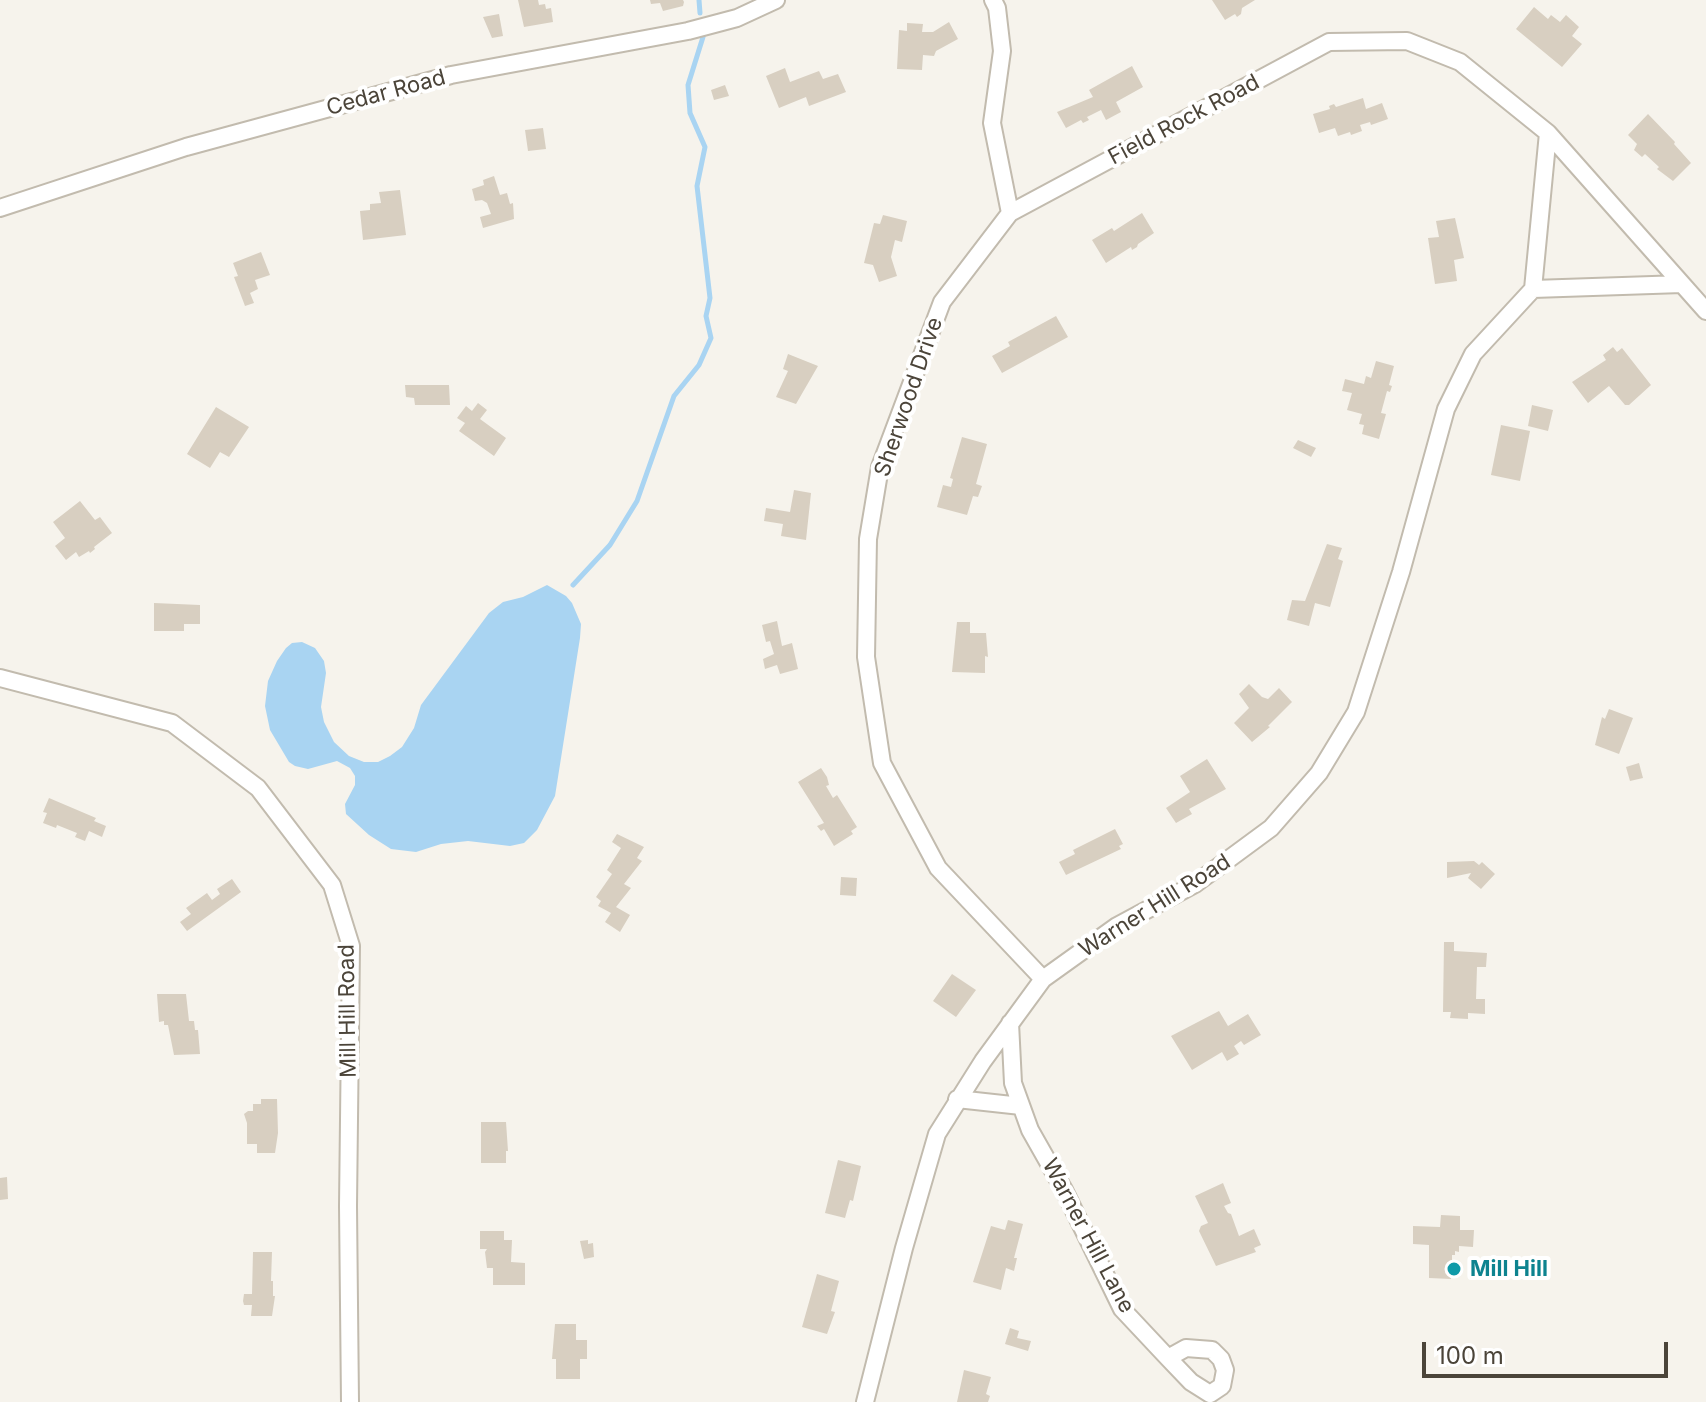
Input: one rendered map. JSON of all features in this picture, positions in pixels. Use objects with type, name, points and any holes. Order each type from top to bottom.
[{"type":"street","name":"Cedar Road","points":[[0,208],[186,147],[451,75],[688,31],[737,18],[776,0]]},
{"type":"street","points":[[993,0],[997,8],[1002,51],[992,123],[1010,213]]},
{"type":"street","name":"Field Rock Road","points":[[1010,213],[1329,42],[1407,41],[1460,62],[1548,133],[1682,284]]},
{"type":"street","points":[[1548,133],[1533,289],[1682,284],[1706,311]]},
{"type":"street","name":"Sherwood Drive","points":[[1010,213],[942,302],[880,467],[868,539],[866,657],[882,763],[938,868],[1043,979]]},
{"type":"street","name":"Warner Hill Road","points":[[865,1402],[932,1150],[937,1134],[957,1099],[1043,979],[1117,926],[1195,884],[1271,828],[1319,773],[1356,712],[1401,572],[1446,409],[1473,354],[1533,289]]},
{"type":"street","name":"Mill Hill Road","points":[[0,678],[172,723],[258,788],[332,885],[351,946],[348,1206],[350,1402]]},
{"type":"street","name":"Warner Hill Lane","points":[[1010,1023],[1013,1083],[1030,1130],[1064,1190],[1122,1309],[1168,1358]]},
{"type":"street","points":[[957,1099],[1021,1106]]},
{"type":"water","points":[[547,585],[572,603],[581,624],[580,638],[555,796],[537,830],[524,843],[510,846],[468,841],[441,844],[416,852],[391,849],[369,835],[346,814],[345,804],[355,785],[355,776],[350,768],[337,761],[308,769],[289,762],[270,730],[265,706],[268,681],[277,661],[292,643],[302,642],[315,648],[324,661],[326,673],[321,707],[324,722],[334,742],[349,756],[364,762],[378,762],[402,747],[414,728],[421,705],[489,613],[503,602],[523,597]]},
{"type":"building","points":[[518,0],[538,0],[539,5],[545,4],[546,9],[551,8],[553,22],[524,27]]},
{"type":"building","points":[[650,0],[684,2],[683,6],[663,11],[660,3],[651,4]]},
{"type":"building","points":[[1212,0],[1255,0],[1242,8],[1237,17],[1235,14],[1225,20]]},
{"type":"building","points":[[1534,7],[1548,19],[1551,15],[1560,22],[1566,15],[1579,27],[1572,36],[1582,44],[1562,67],[1516,29]]},
{"type":"building","points":[[499,14],[503,36],[492,38],[483,17]]},
{"type":"building","points":[[949,22],[958,39],[936,51],[934,56],[923,55],[922,70],[897,69],[899,30],[907,31],[907,23],[923,24],[922,32],[933,32]]},
{"type":"building","points":[[1132,66],[1143,87],[1116,102],[1121,112],[1106,120],[1101,110],[1087,117],[1089,120],[1083,123],[1081,120],[1066,128],[1057,112],[1093,97],[1089,90]]},
{"type":"building","points":[[785,68],[790,82],[819,71],[823,79],[838,74],[846,92],[809,106],[806,97],[779,108],[766,76]]},
{"type":"building","points":[[725,85],[729,96],[714,100],[711,90]]},
{"type":"building","points":[[1363,98],[1366,109],[1382,103],[1388,119],[1360,125],[1362,131],[1351,135],[1350,132],[1338,136],[1335,128],[1319,133],[1313,114],[1330,109],[1329,106],[1334,104],[1336,107]]},
{"type":"building","points":[[1648,114],[1691,163],[1673,181],[1657,169],[1659,167],[1645,154],[1642,157],[1634,150],[1637,144],[1628,135]]},
{"type":"building","points":[[543,128],[546,149],[528,151],[525,130]]},
{"type":"building","points":[[494,176],[500,195],[507,193],[510,204],[513,203],[514,219],[483,228],[480,217],[491,214],[487,203],[475,201],[472,189],[484,185],[483,180]]},
{"type":"building","points":[[400,190],[406,235],[363,240],[360,211],[370,210],[370,204],[381,203],[379,192]]},
{"type":"building","points":[[1142,213],[1154,233],[1137,247],[1132,250],[1131,247],[1106,263],[1092,240],[1112,228],[1114,231]]},
{"type":"building","points":[[883,215],[907,221],[902,242],[895,240],[891,257],[897,276],[879,282],[873,265],[864,263],[874,223],[880,224]]},
{"type":"building","points":[[1455,218],[1464,258],[1454,260],[1457,281],[1435,284],[1428,238],[1439,237],[1436,221]]},
{"type":"building","points":[[261,252],[270,275],[255,280],[258,289],[250,293],[254,303],[245,306],[234,277],[238,276],[233,263]]},
{"type":"building","points":[[1056,316],[1068,337],[1002,373],[992,356],[1010,346],[1008,342]]},
{"type":"building","points":[[1613,347],[1617,352],[1622,348],[1651,385],[1629,405],[1625,405],[1609,386],[1588,403],[1572,382],[1606,360],[1603,355]]},
{"type":"building","points":[[788,354],[818,366],[796,404],[776,397],[788,371],[783,369]]},
{"type":"building","points":[[1376,361],[1394,366],[1389,385],[1392,386],[1390,392],[1387,391],[1381,413],[1386,414],[1379,439],[1362,434],[1364,425],[1359,424],[1362,414],[1347,410],[1352,393],[1342,391],[1345,379],[1364,384],[1366,376],[1371,378]]},
{"type":"building","points":[[405,385],[449,385],[450,405],[415,405],[414,398],[406,397]]},
{"type":"building","points":[[478,403],[487,410],[480,419],[506,438],[494,456],[459,431],[465,423],[457,418],[466,406],[472,411]]},
{"type":"building","points":[[1532,405],[1553,410],[1548,431],[1528,426]]},
{"type":"building","points":[[216,407],[249,427],[229,457],[220,452],[210,468],[187,454]]},
{"type":"building","points":[[1501,425],[1530,431],[1520,481],[1491,475]]},
{"type":"building","points":[[962,437],[987,444],[976,484],[982,486],[978,497],[973,496],[967,515],[937,507],[943,485],[951,487],[953,479],[950,478]]},
{"type":"building","points":[[1298,440],[1316,448],[1311,457],[1293,448]]},
{"type":"building","points":[[794,490],[811,493],[806,540],[781,536],[783,524],[764,521],[766,508],[790,512]]},
{"type":"building","points":[[80,501],[95,520],[100,517],[112,533],[90,553],[79,557],[76,552],[66,560],[55,546],[65,538],[53,522]]},
{"type":"building","points":[[1327,544],[1342,548],[1338,559],[1343,561],[1330,607],[1315,603],[1309,626],[1287,620],[1292,600],[1305,601]]},
{"type":"building","points":[[154,603],[200,605],[200,624],[184,624],[184,631],[154,631]]},
{"type":"building","points":[[777,621],[782,646],[792,643],[798,669],[780,674],[777,665],[765,669],[763,659],[774,654],[770,641],[766,642],[762,625]]},
{"type":"building","points":[[957,622],[970,622],[970,633],[986,633],[988,657],[985,656],[985,673],[952,672]]},
{"type":"building","points":[[1249,684],[1268,699],[1279,688],[1292,702],[1252,742],[1234,723],[1249,708],[1239,694]]},
{"type":"building","points":[[1609,709],[1633,718],[1619,754],[1595,745],[1602,717],[1605,719]]},
{"type":"building","points":[[1207,759],[1226,789],[1189,809],[1192,814],[1176,823],[1166,808],[1190,792],[1180,776]]},
{"type":"building","points":[[1639,763],[1643,778],[1630,781],[1626,767]]},
{"type":"building","points":[[821,768],[833,798],[837,795],[857,827],[851,831],[853,834],[834,846],[824,829],[821,831],[817,826],[824,823],[798,782]]},
{"type":"building","points":[[49,798],[96,818],[94,821],[106,826],[102,837],[89,831],[85,841],[75,837],[77,833],[43,823],[47,813],[43,812]]},
{"type":"building","points":[[1115,829],[1123,844],[1119,846],[1121,849],[1066,875],[1059,862],[1075,854],[1073,850]]},
{"type":"building","points":[[617,834],[644,847],[637,858],[642,861],[624,884],[631,888],[616,907],[630,915],[620,932],[605,922],[611,913],[598,906],[601,901],[596,897],[612,874],[607,870],[621,848],[612,842]]},
{"type":"building","points":[[1474,861],[1479,865],[1482,862],[1495,874],[1481,889],[1468,878],[1471,873],[1447,878],[1447,862]]},
{"type":"building","points":[[841,877],[857,878],[856,896],[840,895]]},
{"type":"building","points":[[232,879],[241,892],[187,931],[180,922],[191,914],[186,908],[207,893],[212,900],[220,894],[217,889]]},
{"type":"building","points":[[1444,942],[1454,942],[1454,951],[1487,953],[1486,967],[1477,967],[1476,999],[1485,999],[1485,1014],[1468,1013],[1468,1019],[1450,1018],[1451,1012],[1443,1012]]},
{"type":"building","points":[[952,974],[976,990],[956,1017],[933,1001]]},
{"type":"building","points":[[157,994],[186,994],[189,1021],[194,1021],[195,1030],[198,1030],[200,1054],[174,1055],[168,1025],[164,1025],[164,1021],[159,1022]]},
{"type":"building","points":[[1219,1011],[1228,1026],[1248,1014],[1261,1035],[1244,1045],[1241,1041],[1234,1046],[1239,1054],[1227,1061],[1222,1052],[1192,1070],[1171,1036]]},
{"type":"building","points":[[261,1099],[277,1099],[275,1153],[257,1153],[257,1144],[247,1144],[244,1114],[253,1111],[253,1104],[261,1104]]},
{"type":"building","points":[[481,1122],[506,1122],[506,1163],[481,1163]]},
{"type":"building","points":[[838,1160],[861,1166],[853,1201],[850,1200],[845,1218],[825,1213]]},
{"type":"building","points":[[7,1177],[8,1199],[0,1200],[0,1178]]},
{"type":"building","points":[[1223,1183],[1231,1203],[1224,1206],[1231,1214],[1239,1236],[1254,1229],[1261,1245],[1254,1248],[1256,1252],[1216,1266],[1199,1231],[1201,1226],[1208,1223],[1195,1196]]},
{"type":"building","points":[[1441,1215],[1460,1216],[1460,1230],[1474,1230],[1473,1247],[1459,1246],[1459,1252],[1455,1251],[1452,1255],[1452,1264],[1457,1268],[1457,1273],[1451,1279],[1429,1278],[1429,1245],[1413,1244],[1413,1226],[1440,1227]]},
{"type":"building","points":[[1008,1220],[1023,1224],[1014,1258],[1017,1258],[1014,1271],[1006,1268],[1001,1290],[973,1282],[991,1226],[1005,1230]]},
{"type":"building","points":[[480,1231],[504,1231],[504,1240],[512,1240],[511,1262],[525,1263],[525,1285],[493,1285],[493,1268],[487,1268],[487,1249],[480,1249]]},
{"type":"building","points":[[588,1240],[588,1244],[593,1243],[594,1257],[584,1259],[580,1241]]},
{"type":"building","points":[[253,1252],[272,1252],[271,1281],[275,1296],[272,1316],[251,1316],[252,1305],[244,1305],[244,1294],[252,1294]]},
{"type":"building","points":[[817,1274],[839,1281],[831,1311],[835,1312],[827,1334],[802,1327]]},
{"type":"building","points":[[555,1324],[576,1324],[576,1340],[587,1340],[587,1359],[580,1359],[580,1379],[556,1379],[556,1359],[552,1359]]},
{"type":"building","points":[[1010,1328],[1019,1331],[1017,1338],[1031,1341],[1028,1351],[1005,1344]]},
{"type":"building","points":[[964,1370],[991,1377],[986,1394],[990,1396],[988,1402],[957,1402]]},
{"type":"waterway","points":[[699,0],[700,13]]},
{"type":"waterway","points":[[573,585],[610,545],[637,501],[674,396],[699,365],[711,338],[706,316],[710,298],[697,186],[705,147],[690,113],[688,85],[703,37]]},
{"type":"place","name":"Mill Hill","points":[[1454,1269]]}]
